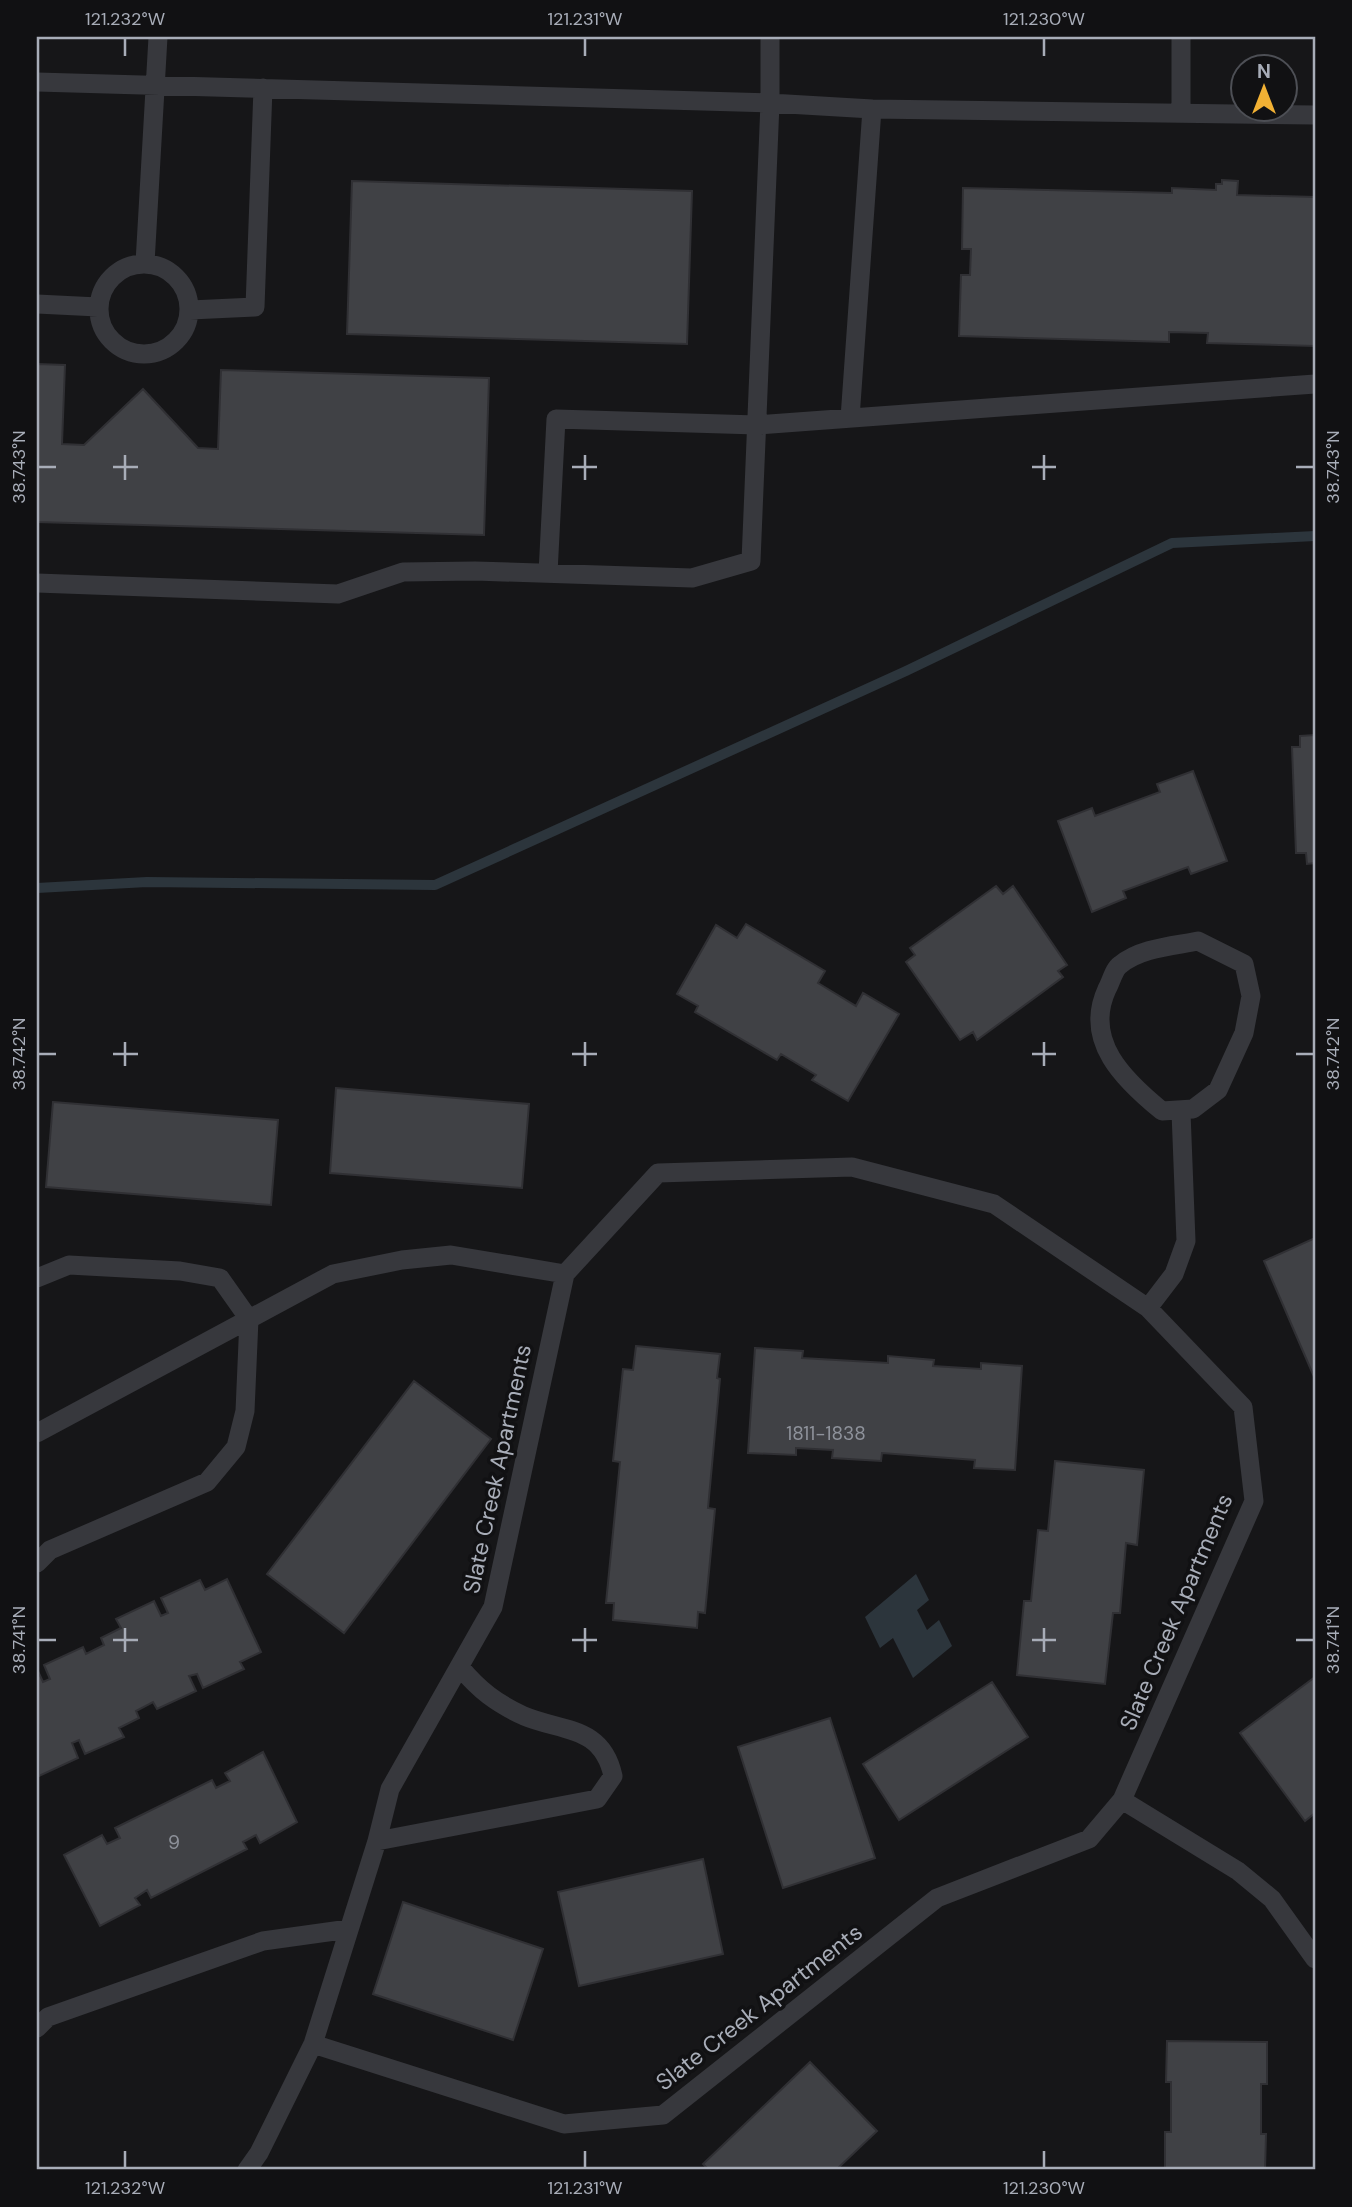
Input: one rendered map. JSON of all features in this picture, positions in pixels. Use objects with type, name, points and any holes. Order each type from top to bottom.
[{"type":"lane","points":[[145,263],[158,37]]},
{"type":"lane","points":[[37,583],[338,594],[403,572],[692,578],[751,561],[770,103],[770,37]]},
{"type":"lane","points":[[1181,37],[1181,113]]},
{"type":"lane","points":[[37,82],[873,108],[1315,115]]},
{"type":"lane","points":[[190,310],[255,307],[263,88]]},
{"type":"lane","points":[[850,418],[873,108]]},
{"type":"lane","points":[[145,263],[163,267],[177,277],[186,293],[190,310],[186,327],[175,342],[160,351],[142,354],[124,350],[110,340],[101,324],[98,307],[102,290],[112,275],[128,266],[145,263]]},
{"type":"lane","points":[[37,304],[98,307]]},
{"type":"lane","points":[[548,573],[556,419],[757,425],[1315,384]]},
{"type":"lane","points":[[1198,941],[1244,964],[1251,996],[1244,1033],[1218,1090],[1194,1110],[1181,1112],[1162,1111],[1110,1059],[1100,1037],[1102,1000],[1118,965],[1146,952],[1198,941]]},
{"type":"lane","points":[[1149,1308],[1174,1274],[1186,1241],[1181,1112]]},
{"type":"lane","name":"Slate Creek Apartments","points":[[247,2170],[265,2141],[313,2043],[377,1841],[390,1789],[493,1607],[565,1274],[659,1173],[852,1167],[994,1204],[1149,1308],[1243,1407],[1254,1501],[1122,1800],[1089,1839],[937,1898],[663,2115],[564,2124],[313,2043]]},
{"type":"lane","points":[[37,1433],[333,1274],[402,1260],[451,1255],[565,1274]]},
{"type":"lane","points":[[37,1278],[69,1265],[180,1271],[220,1278],[249,1319],[245,1411],[236,1447],[207,1482],[50,1550],[37,1563]]},
{"type":"lane","points":[[377,1841],[597,1799],[613,1776],[609,1759],[583,1732],[526,1716],[482,1693],[460,1667]]},
{"type":"lane","points":[[1122,1800],[1238,1871],[1272,1899],[1315,1958]]},
{"type":"lane","points":[[37,2028],[48,2017],[263,1941],[349,1929]]},
{"type":"shaded area","points":[[916,1574],[929,1600],[917,1610],[927,1630],[939,1620],[952,1646],[913,1678],[893,1638],[880,1648],[865,1617]]},
{"type":"building","points":[[1222,180],[1238,181],[1237,195],[1315,197],[1315,346],[1207,343],[1208,333],[1169,332],[1169,342],[959,336],[961,275],[970,275],[971,249],[962,249],[963,188],[1172,193],[1172,188],[1216,190],[1216,184],[1222,184]]},
{"type":"building","points":[[352,181],[692,191],[687,344],[347,334]]},
{"type":"building","points":[[37,364],[65,365],[62,444],[84,445],[143,389],[198,448],[218,449],[221,370],[489,378],[484,535],[37,522]]},
{"type":"building","points":[[1315,735],[1315,863],[1307,864],[1306,853],[1296,853],[1292,747],[1300,747],[1300,736]]},
{"type":"building","points":[[1193,771],[1227,861],[1191,874],[1188,867],[1123,891],[1126,898],[1092,912],[1058,821],[1092,808],[1095,816],[1160,792],[1157,784]]},
{"type":"building","points":[[996,886],[1003,894],[1013,886],[1067,965],[1058,971],[1063,977],[977,1040],[973,1032],[960,1040],[906,962],[915,955],[910,948]]},
{"type":"building","points":[[746,924],[825,971],[818,983],[856,1006],[863,993],[899,1014],[848,1101],[812,1080],[816,1075],[781,1054],[777,1060],[695,1012],[698,1006],[677,994],[716,925],[737,938]]},
{"type":"building","points":[[336,1088],[529,1104],[522,1188],[330,1173]]},
{"type":"building","points":[[53,1102],[278,1120],[271,1205],[46,1187]]},
{"type":"building","points":[[1315,1238],[1315,1379],[1264,1261]]},
{"type":"building","points":[[636,1346],[720,1354],[708,1508],[715,1509],[705,1613],[698,1612],[697,1628],[613,1620],[614,1603],[606,1603],[620,1462],[613,1461],[623,1369],[633,1370]]},
{"type":"building","points":[[755,1348],[803,1351],[802,1358],[888,1363],[888,1356],[934,1360],[933,1366],[981,1369],[981,1363],[1022,1366],[1015,1470],[974,1468],[975,1460],[882,1453],[881,1461],[832,1458],[833,1450],[796,1448],[796,1455],[748,1453]]},
{"type":"building","points":[[414,1381],[491,1439],[344,1633],[267,1574]]},
{"type":"building","points":[[1055,1461],[1144,1470],[1137,1545],[1126,1543],[1120,1613],[1113,1613],[1105,1684],[1017,1675],[1024,1601],[1031,1601],[1038,1530],[1048,1531]]},
{"type":"building","points":[[227,1579],[261,1652],[240,1662],[244,1669],[203,1688],[197,1674],[189,1676],[196,1691],[157,1709],[153,1702],[136,1711],[139,1718],[119,1728],[124,1737],[85,1754],[79,1740],[72,1743],[78,1758],[39,1776],[37,1669],[43,1682],[50,1679],[44,1665],[83,1647],[86,1654],[104,1645],[101,1638],[121,1628],[116,1619],[154,1601],[161,1616],[168,1613],[161,1598],[200,1580],[205,1590]]},
{"type":"building","points":[[1315,1677],[1315,1813],[1305,1821],[1240,1733]]},
{"type":"building","points":[[992,1682],[1028,1737],[899,1820],[863,1764]]},
{"type":"building","points":[[830,1718],[875,1858],[783,1888],[738,1747]]},
{"type":"building","points":[[263,1752],[297,1822],[260,1843],[256,1835],[243,1842],[247,1849],[151,1898],[147,1890],[135,1898],[140,1905],[100,1926],[64,1855],[102,1835],[107,1844],[120,1838],[115,1828],[212,1780],[216,1788],[230,1781],[225,1773]]},
{"type":"building","points":[[703,1859],[723,1954],[579,1986],[558,1892]]},
{"type":"building","points":[[403,1902],[543,1949],[513,2040],[373,1994]]},
{"type":"building","points":[[1167,2041],[1267,2042],[1267,2084],[1261,2084],[1261,2134],[1266,2134],[1265,2170],[1165,2170],[1165,2132],[1171,2132],[1171,2082],[1166,2082]]},
{"type":"building","points":[[810,2062],[877,2131],[836,2170],[709,2170],[703,2164]]},
{"type":"waterway","points":[[37,888],[147,882],[435,885],[906,671],[1172,543],[1315,536]]}]
